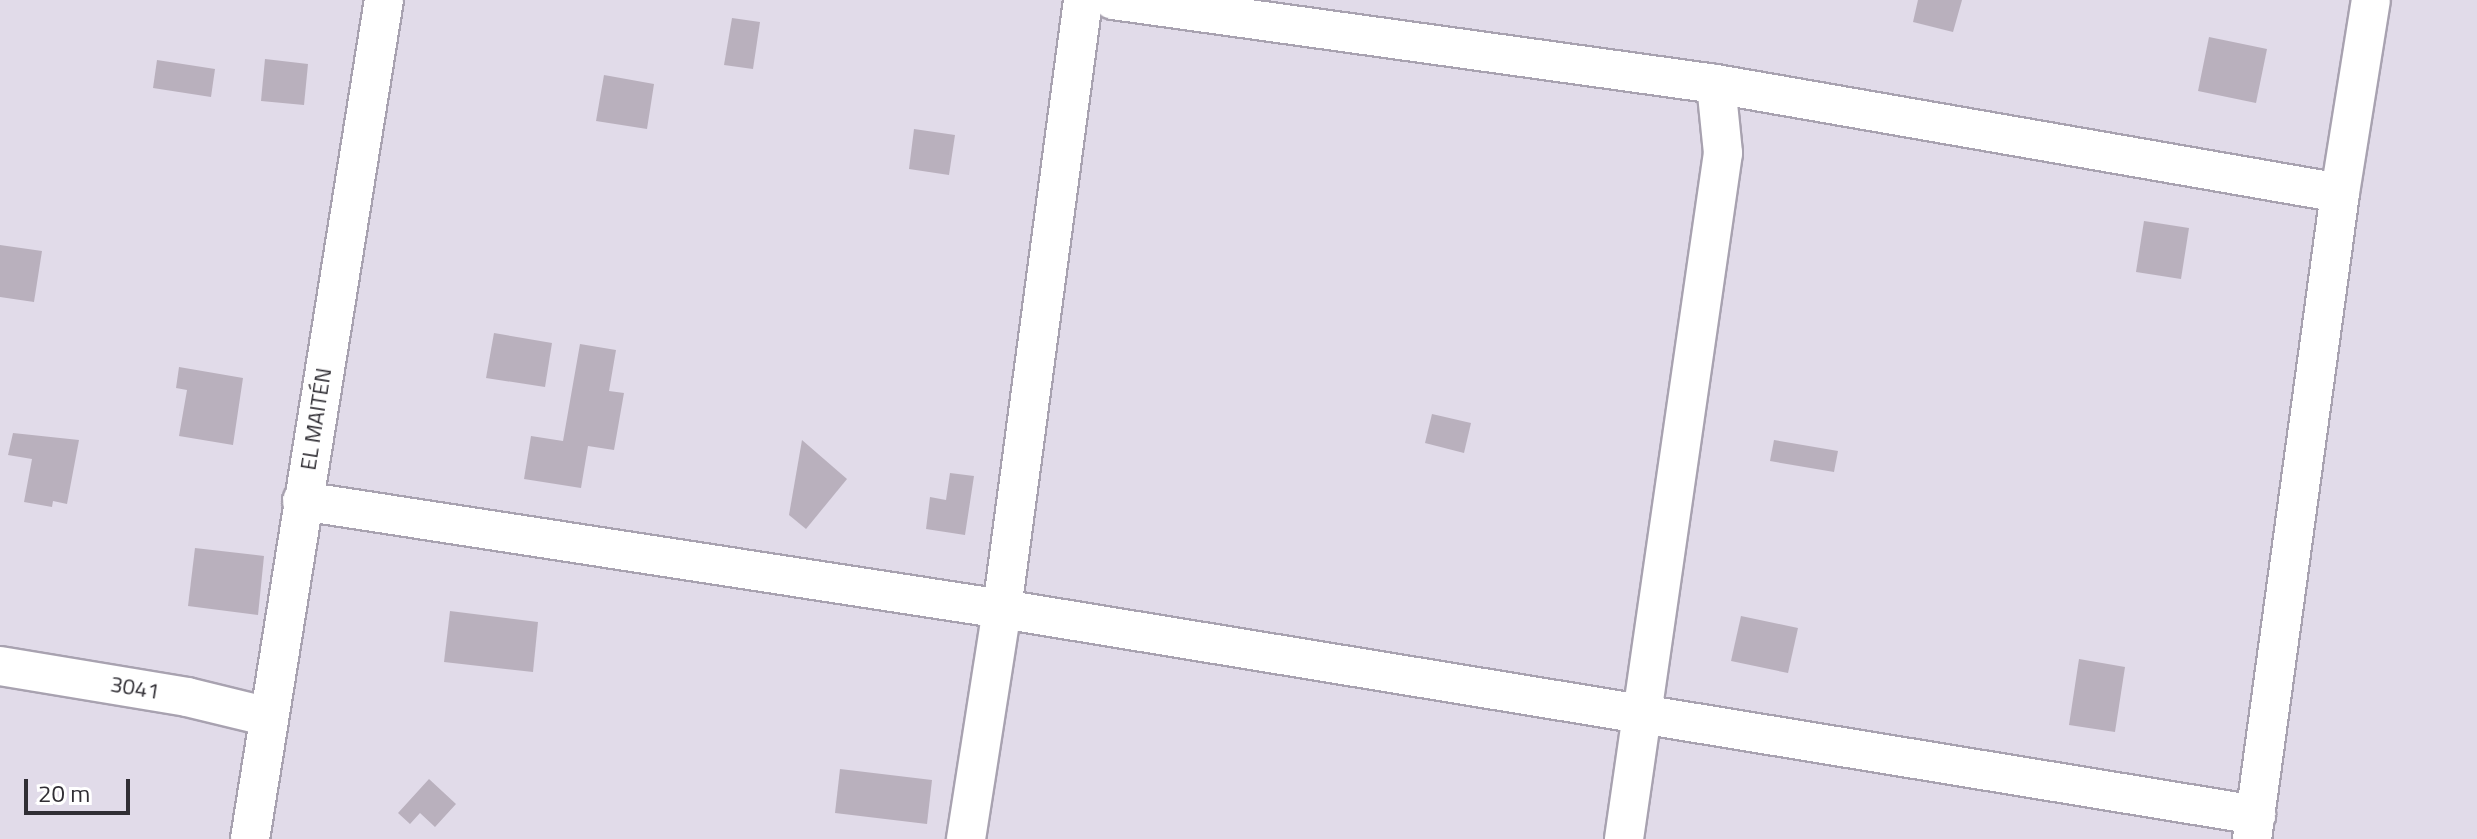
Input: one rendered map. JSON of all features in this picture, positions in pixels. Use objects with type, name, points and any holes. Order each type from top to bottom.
[{"type":"street","name":"EL MAITÉN","points":[[250,839],[384,0]]},
{"type":"street","points":[[966,839],[1002,609],[1083,0]]},
{"type":"street","points":[[1113,0],[1716,84],[2340,193]]},
{"type":"street","points":[[302,501],[1002,609],[1644,713],[2254,827],[2340,193],[2371,0]]},
{"type":"street","points":[[1624,839],[1723,153],[1716,84]]},
{"type":"street","name":"3041","points":[[0,666],[187,697],[269,717]]},
{"type":"building","points":[[1918,0],[1962,0],[1953,32],[1913,22]]},
{"type":"building","points":[[732,18],[760,22],[753,69],[724,65]]},
{"type":"building","points":[[2209,37],[2267,49],[2256,103],[2198,91]]},
{"type":"building","points":[[265,59],[308,64],[304,105],[261,101]]},
{"type":"building","points":[[157,60],[215,69],[211,97],[153,88]]},
{"type":"building","points":[[604,75],[654,84],[647,129],[596,121]]},
{"type":"building","points":[[914,129],[955,135],[949,175],[909,169]]},
{"type":"building","points":[[2144,221],[2189,228],[2181,279],[2136,272]]},
{"type":"building","points":[[0,245],[42,251],[34,302],[0,297]]},
{"type":"building","points":[[494,333],[552,343],[545,387],[486,378]]},
{"type":"building","points":[[580,344],[616,350],[609,391],[624,393],[614,450],[588,446],[581,488],[524,479],[531,436],[563,441]]},
{"type":"building","points":[[179,367],[243,378],[233,445],[179,436],[187,390],[176,388]]},
{"type":"building","points":[[1432,414],[1471,423],[1464,453],[1425,443]]},
{"type":"building","points":[[13,433],[79,440],[67,504],[53,501],[52,507],[24,502],[32,459],[8,455]]},
{"type":"building","points":[[802,440],[847,479],[806,529],[789,515]]},
{"type":"building","points":[[1774,440],[1838,451],[1834,472],[1770,461]]},
{"type":"building","points":[[950,473],[974,476],[965,535],[926,529],[930,497],[946,500]]},
{"type":"building","points":[[195,548],[264,556],[258,615],[188,606]]},
{"type":"building","points":[[450,611],[538,622],[533,672],[444,662]]},
{"type":"building","points":[[1741,616],[1798,628],[1788,673],[1731,661]]},
{"type":"building","points":[[2079,659],[2125,667],[2115,732],[2069,725]]},
{"type":"building","points":[[840,769],[932,780],[927,824],[835,813]]},
{"type":"building","points":[[429,779],[456,804],[435,827],[420,813],[410,824],[398,813]]}]
